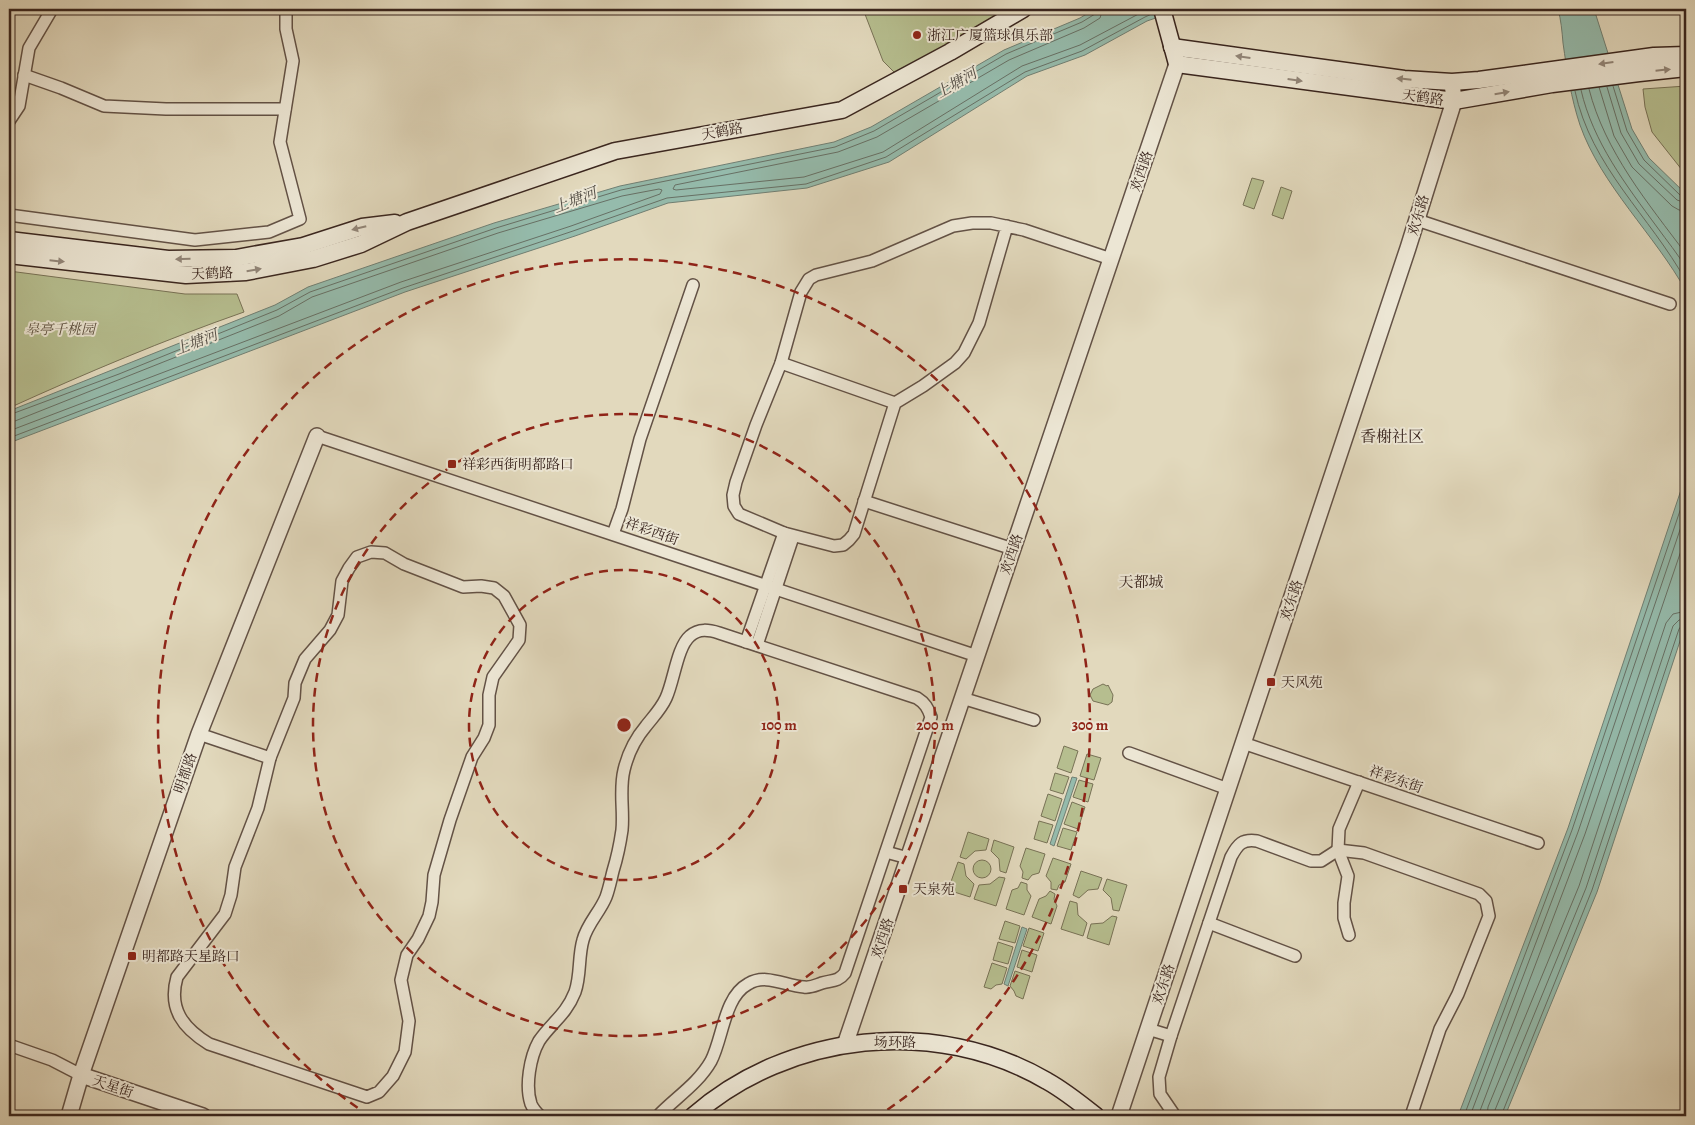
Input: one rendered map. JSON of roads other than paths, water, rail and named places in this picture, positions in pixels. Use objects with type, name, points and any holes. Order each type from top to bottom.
[{"type":"main road","name":"天鹤路","points":[[9,256],[186,275],[246,272],[313,259],[360,244],[407,222],[615,151],[842,110],[950,52],[1023,9]]},
{"type":"main road","points":[[1164,16],[1177,64]]},
{"type":"main road","name":"天鹤路","points":[[1172,47],[1404,79],[1452,82],[1639,73],[1686,68]]},
{"type":"main road","name":"天鹤路","points":[[1177,64],[1454,101],[1654,56],[1686,55]]},
{"type":"main road","name":"天鹤路","points":[[9,240],[168,259],[236,258],[302,246],[362,226],[407,222]]},
{"type":"main road","name":"场环路","points":[[693,1116],[739,1082],[767,1068],[802,1054],[870,1041],[907,1041],[938,1044],[970,1050],[1009,1062],[1046,1080],[1071,1096],[1096,1116]]},
{"type":"street","points":[[9,121],[19,106],[28,48],[52,9]]},
{"type":"street","points":[[9,215],[195,240],[269,232],[300,219],[280,142],[293,61],[286,29],[286,9]]},
{"type":"street","name":"欢西路","points":[[845,1045],[1177,64]]},
{"type":"street","points":[[24,75],[104,106],[166,109],[285,109]]},
{"type":"street","name":"欢东路","points":[[1119,1116],[1417,220],[1454,101],[1452,82]]},
{"type":"street","points":[[1417,220],[1670,304]]},
{"type":"street","points":[[1007,226],[980,323],[964,353],[955,363],[896,403],[854,534],[849,540],[843,545],[834,546],[788,535],[739,514],[734,506],[733,496],[736,482],[781,362],[801,292],[809,279],[816,275],[872,261],[953,226],[972,223],[991,223],[1007,226],[1024,230],[1111,259]]},
{"type":"street","points":[[613,534],[622,509],[640,439],[693,285]]},
{"type":"street","points":[[781,362],[896,403]]},
{"type":"street","name":"祥彩西街","points":[[318,436],[977,656]]},
{"type":"street","name":"明都路","points":[[69,1116],[81,1075],[199,734],[318,436]]},
{"type":"street","points":[[864,501],[1013,549]]},
{"type":"street","points":[[752,644],[788,535]]},
{"type":"street","points":[[371,552],[385,553],[404,564],[463,587],[481,586],[494,588],[504,596],[520,625],[519,640],[493,677],[489,695],[489,725],[484,738],[472,757],[450,820],[434,876],[429,916],[418,939],[407,955],[400,980],[409,1021],[405,1052],[393,1076],[379,1092],[367,1098],[209,1044],[193,1035],[174,1002],[174,986],[177,977],[225,914],[231,895],[235,867],[258,808],[270,758],[294,698],[295,684],[305,659],[330,630],[338,615],[342,581],[357,557],[371,552]]},
{"type":"street","points":[[540,1116],[533,1110],[529,1090],[530,1072],[535,1052],[540,1041],[570,1002],[579,974],[583,939],[606,896],[622,830],[621,790],[627,758],[633,744],[659,710],[666,697],[682,647],[690,636],[698,631],[707,630],[917,698],[929,709],[930,717],[848,966],[841,979],[813,987],[803,987],[771,980],[751,982],[742,987],[731,1002],[719,1042],[709,1064],[696,1081],[658,1116]]},
{"type":"street","points":[[962,698],[1034,720]]},
{"type":"street","points":[[199,734],[270,758]]},
{"type":"street","name":"祥彩东街","points":[[1243,743],[1538,844]]},
{"type":"street","points":[[1129,753],[1228,788]]},
{"type":"street","points":[[1349,935],[1344,918],[1348,876],[1338,850],[1339,829],[1359,782]]},
{"type":"street","points":[[1174,1116],[1160,1094],[1160,1077],[1171,1036],[1231,857],[1238,845],[1248,840],[1257,841],[1311,861],[1321,861],[1338,850],[1364,853],[1479,894],[1486,901],[1489,916],[1458,994],[1440,1029],[1411,1116]]},
{"type":"street","points":[[886,852],[908,858]]},
{"type":"street","points":[[1209,923],[1295,956]]},
{"type":"street","points":[[1148,1029],[1171,1036]]},
{"type":"street","points":[[9,1045],[52,1060],[81,1075]]},
{"type":"street","name":"天星街","points":[[81,1075],[202,1116]]},
{"type":"water","name":"上塘河","points":[[1095,9],[1182,9],[1147,21],[1085,55],[1027,76],[889,162],[807,188],[668,203],[405,292],[9,443],[9,411],[275,305],[308,287],[494,223],[620,186],[834,142],[871,127],[1004,50],[1080,18]]},
{"type":"water","points":[[1558,9],[1594,9],[1632,129],[1649,158],[1686,194],[1686,291],[1615,189],[1589,147],[1580,125],[1572,95]]},
{"type":"water","points":[[1686,475],[1686,623],[1597,892],[1505,1116],[1458,1116],[1568,828]]},
{"type":"water","points":[[1072,777],[1077,778],[1054,846],[1050,844]]},
{"type":"water","points":[[1022,927],[1027,929],[1008,986],[1004,984]]},
{"type":"place","name":"浙江广厦篮球俱乐部","points":[[917,35]]},
{"type":"place","name":"祥彩西街明都路口","points":[[452,464]]},
{"type":"place","name":"天风苑","points":[[1271,682]]},
{"type":"place","name":"天泉苑","points":[[903,889]]},
{"type":"place","name":"明都路天星路口","points":[[132,956]]},
{"type":"district","name":"香榭社区","points":[[1392,436]]},
{"type":"district","name":"天都城","points":[[1141,582]]},
{"type":"park label","name":"皋亭千桃园","points":[[60,329]]}]
